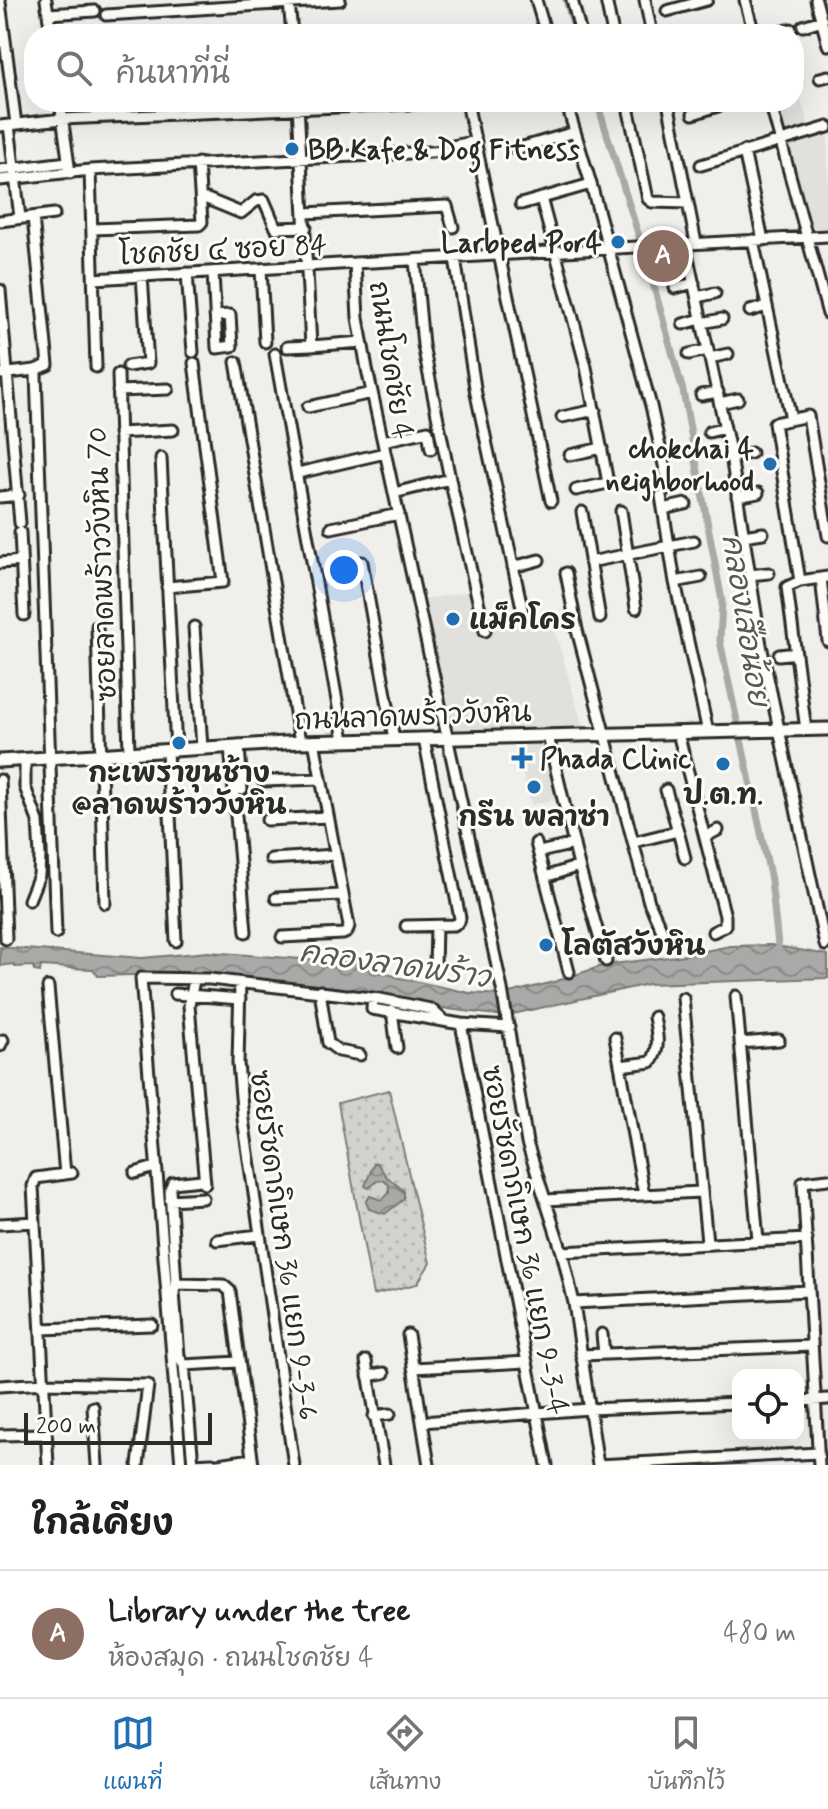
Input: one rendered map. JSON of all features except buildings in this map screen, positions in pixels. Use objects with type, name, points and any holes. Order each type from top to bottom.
[{"type":"main road","name":"ถนนลาดพร้าววังหิน","points":[[0,761],[314,741],[828,729]]},
{"type":"street","points":[[46,0],[50,24]]},
{"type":"street","points":[[106,15],[340,0]]},
{"type":"street","points":[[536,0],[543,24]]},
{"type":"street","points":[[572,0],[578,24]]},
{"type":"street","points":[[606,0],[611,24]]},
{"type":"street","points":[[645,0],[650,24]]},
{"type":"street","points":[[667,11],[707,0]]},
{"type":"street","points":[[745,0],[751,24]]},
{"type":"street","points":[[816,0],[828,45]]},
{"type":"street","points":[[0,2],[8,125],[20,218]]},
{"type":"street","points":[[289,2],[291,24]]},
{"type":"street","points":[[48,14],[95,11]]},
{"type":"street","points":[[804,26],[822,20]]},
{"type":"street","points":[[61,112],[69,167]]},
{"type":"street","points":[[8,125],[180,112]]},
{"type":"street","points":[[298,112],[311,346]]},
{"type":"street","points":[[469,112],[551,501]]},
{"type":"street","points":[[569,112],[651,406],[669,488]]},
{"type":"street","points":[[629,112],[649,201],[688,203]]},
{"type":"street","points":[[670,112],[688,203],[694,283],[731,457],[749,575],[779,730],[825,945]]},
{"type":"street","points":[[693,114],[699,112]]},
{"type":"street","points":[[773,112],[828,314]]},
{"type":"street","points":[[701,165],[828,127]]},
{"type":"street","points":[[516,149],[575,132]]},
{"type":"street","points":[[0,170],[15,173],[69,167],[90,170],[301,159],[451,149],[476,141]]},
{"type":"street","points":[[744,151],[767,306],[791,419]]},
{"type":"street","points":[[93,229],[199,225],[202,222],[198,163]]},
{"type":"street","points":[[90,170],[96,367]]},
{"type":"street","points":[[0,180],[15,173]]},
{"type":"street","points":[[521,204],[591,184]]},
{"type":"street","points":[[541,198],[595,410],[608,484],[576,490]]},
{"type":"street","points":[[201,199],[241,213],[256,201],[264,200],[276,228],[306,227]]},
{"type":"street","points":[[305,213],[448,206],[453,227]]},
{"type":"street","points":[[0,221],[54,214]]},
{"type":"street","points":[[4,374],[47,367],[33,217]]},
{"type":"street","name":"ถนนโชคชัย 4","points":[[598,1465],[574,1303],[562,1252],[527,1143],[502,989],[372,393],[362,342],[355,263],[828,236]]},
{"type":"street","points":[[455,258],[476,394],[524,617]]},
{"type":"street","points":[[415,260],[423,345],[485,631]]},
{"type":"street","name":"โชคชัย ๔ ซอย 84","points":[[94,279],[355,263]]},
{"type":"street","points":[[261,269],[265,342]]},
{"type":"street","points":[[213,272],[215,316]]},
{"type":"street","points":[[187,273],[193,352]]},
{"type":"street","points":[[128,366],[148,363],[142,276]]},
{"type":"street","points":[[675,288],[694,283]]},
{"type":"street","points":[[0,290],[4,374],[19,495],[24,615]]},
{"type":"street","points":[[697,297],[715,293]]},
{"type":"street","points":[[750,311],[767,306]]},
{"type":"street","points":[[683,324],[722,319]]},
{"type":"street","points":[[287,347],[362,342]]},
{"type":"street","points":[[275,354],[344,740]]},
{"type":"street","points":[[689,354],[728,354]]},
{"type":"street","points":[[236,362],[300,742]]},
{"type":"street","points":[[167,587],[223,582],[194,363]]},
{"type":"street","points":[[36,374],[56,933]]},
{"type":"street","name":"ซอยลาดพร้าววังหิน 70","points":[[118,374],[129,752]]},
{"type":"street","points":[[118,391],[168,389]]},
{"type":"street","points":[[308,407],[372,393]]},
{"type":"street","points":[[701,395],[738,399]]},
{"type":"street","points":[[562,417],[595,410]]},
{"type":"street","points":[[800,581],[774,423],[808,416],[828,536]]},
{"type":"street","points":[[709,432],[725,428]]},
{"type":"street","points":[[119,433],[173,430]]},
{"type":"street","points":[[383,441],[428,431],[431,449]]},
{"type":"street","points":[[570,455],[602,448]]},
{"type":"street","points":[[298,473],[385,453]]},
{"type":"street","points":[[731,457],[751,453]]},
{"type":"street","points":[[161,458],[176,941]]},
{"type":"street","points":[[394,493],[450,479]]},
{"type":"street","points":[[737,497],[758,493]]},
{"type":"street","points":[[0,497],[19,495]]},
{"type":"street","points":[[661,496],[675,582],[708,732]]},
{"type":"street","points":[[663,509],[686,504]]},
{"type":"street","points":[[621,511],[636,608]]},
{"type":"street","points":[[582,512],[600,618]]},
{"type":"street","points":[[331,528],[399,514]]},
{"type":"street","points":[[743,536],[763,533]]},
{"type":"street","points":[[590,562],[694,541]]},
{"type":"street","points":[[513,567],[539,560]]},
{"type":"street","points":[[0,563],[21,561]]},
{"type":"street","points":[[362,562],[394,739]]},
{"type":"street","points":[[566,573],[577,630],[649,902],[667,942]]},
{"type":"street","points":[[749,575],[769,573]]},
{"type":"street","points":[[675,582],[701,577]]},
{"type":"street","points":[[806,730],[787,587],[800,581],[825,577],[828,641]]},
{"type":"street","points":[[97,626],[105,903]]},
{"type":"street","points":[[194,627],[202,748]]},
{"type":"street","points":[[779,655],[796,653]]},
{"type":"street","points":[[678,733],[725,916],[725,926],[713,932]]},
{"type":"street","points":[[548,736],[579,866],[606,961]]},
{"type":"street","points":[[406,926],[454,925],[460,918],[424,739]]},
{"type":"street","points":[[282,937],[343,934],[349,926],[314,741]]},
{"type":"street","points":[[234,746],[242,790]]},
{"type":"street","points":[[234,746],[246,932]]},
{"type":"street","points":[[25,759],[25,787],[38,821],[40,856],[39,875],[29,900]]},
{"type":"street","points":[[263,781],[321,779]]},
{"type":"street","points":[[0,780],[6,939]]},
{"type":"street","points":[[666,790],[685,858]]},
{"type":"street","points":[[267,820],[328,817]]},
{"type":"street","points":[[705,837],[718,830]]},
{"type":"street","points":[[634,842],[678,831]]},
{"type":"street","points":[[536,843],[569,972]]},
{"type":"street","points":[[544,851],[574,844]]},
{"type":"street","points":[[271,859],[335,855]]},
{"type":"street","points":[[551,875],[579,866]]},
{"type":"street","points":[[276,898],[342,895]]},
{"type":"street","points":[[435,968],[436,926]]},
{"type":"street","points":[[181,1465],[141,978],[240,983],[373,998],[431,1009],[443,1020]]},
{"type":"street","points":[[176,1284],[228,1287],[252,1462],[193,1464],[184,1365],[179,1356],[170,1186],[173,1183],[203,1182],[190,996],[194,980]]},
{"type":"street","name":"ซอยรัชดาภิเษก 36 แยก 9-3-6","points":[[240,983],[240,1085],[294,1465]]},
{"type":"street","points":[[48,987],[68,1174],[36,1178],[33,1186],[48,1465]]},
{"type":"street","points":[[320,991],[328,1043],[339,1051],[360,1055]]},
{"type":"street","points":[[175,994],[240,999]]},
{"type":"street","points":[[736,996],[758,1240]]},
{"type":"street","points":[[373,998],[372,1009],[461,1024],[509,1027]]},
{"type":"street","points":[[683,998],[707,1242]]},
{"type":"street","points":[[392,1011],[397,1048]]},
{"type":"street","points":[[620,1066],[654,1059],[658,1041],[654,1017]]},
{"type":"street","name":"ซอยรัชดาภิเษก 36 แยก 9-3-4","points":[[461,1024],[547,1465]]},
{"type":"street","points":[[615,1038],[644,1195]]},
{"type":"street","points":[[740,1043],[779,1040]]},
{"type":"street","points":[[135,1173],[155,1167]]},
{"type":"street","points":[[819,1465],[803,1182],[828,1179]]},
{"type":"street","points":[[546,1200],[700,1192]]},
{"type":"street","points":[[170,1200],[203,1198]]},
{"type":"street","points":[[0,1224],[35,1222]]},
{"type":"street","points":[[217,1240],[259,1235]]},
{"type":"street","points":[[562,1252],[807,1239]]},
{"type":"street","points":[[574,1303],[809,1291]]},
{"type":"street","points":[[41,1329],[152,1325]]},
{"type":"street","points":[[602,1334],[604,1354]]},
{"type":"street","points":[[408,1335],[429,1465]]},
{"type":"street","points":[[581,1355],[812,1346]]},
{"type":"street","points":[[366,1361],[384,1465]]},
{"type":"street","points":[[184,1365],[239,1362]]},
{"type":"street","points":[[413,1368],[527,1362]]},
{"type":"street","points":[[368,1376],[384,1373]]},
{"type":"street","points":[[0,1386],[44,1383],[148,1385],[138,1465]]},
{"type":"street","points":[[804,1401],[828,1399]]},
{"type":"street","points":[[422,1422],[589,1409],[732,1403]]},
{"type":"street","points":[[93,1407],[97,1465]]},
{"type":"street","points":[[374,1416],[390,1414]]},
{"type":"street","points":[[0,1435],[46,1434]]},
{"type":"street","points":[[598,1465],[818,1453]]},
{"type":"shaded area","points":[[804,110],[811,134],[828,131],[828,232],[810,233],[777,112]]},
{"type":"shaded area","points":[[472,591],[482,632],[550,614],[583,727],[505,733],[494,689],[502,731],[449,730],[420,600]]},
{"type":"shaded area","points":[[514,741],[548,741],[562,798],[531,805]]},
{"type":"shaded area","points":[[389,1090],[430,1263],[417,1284],[373,1295],[338,1103]]},
{"type":"water","points":[[771,945],[828,955],[828,978],[648,984],[504,1016],[448,1009],[385,994],[226,978],[169,974],[98,976],[93,969],[41,966],[40,972],[34,971],[33,966],[0,966],[0,947],[142,958],[208,952],[355,963],[400,978],[470,993],[501,995],[605,965],[730,946]]},
{"type":"water","points":[[374,1163],[404,1191],[404,1199],[385,1214],[369,1209],[366,1202],[370,1196],[382,1200],[389,1193],[389,1185],[383,1180],[369,1188],[365,1186]]},
{"type":"waterway","name":"คลองเสือน้อย","points":[[566,0],[573,24]]},
{"type":"waterway","name":"คลองเสือน้อย","points":[[600,112],[683,391],[722,601],[720,641],[771,880],[779,954]]},
{"type":"place","name":"BB Kafe & Dog Fitness","points":[[292,149]]},
{"type":"place","name":"Larbped Por4","points":[[618,242]]},
{"type":"place","name":"Library under the tree","points":[[663,256]]},
{"type":"place","name":"chokchai 4 neighborhood","points":[[770,464]]},
{"type":"place","name":"แม็คโคร","points":[[453,619]]},
{"type":"place","name":"กะเพราขุนช้าง @ลาดพร้าววังหิน","points":[[179,743]]},
{"type":"place","name":"Phada Clinic","points":[[522,758]]},
{"type":"place","name":"ป.ต.ท.","points":[[723,764]]},
{"type":"place","name":"กรีน พลาซ่า","points":[[534,787]]},
{"type":"place","name":"โลตัสวังหิน","points":[[546,945]]},
{"type":"water label","name":"คลองลาดพร้าว","points":[[395,964]]}]
